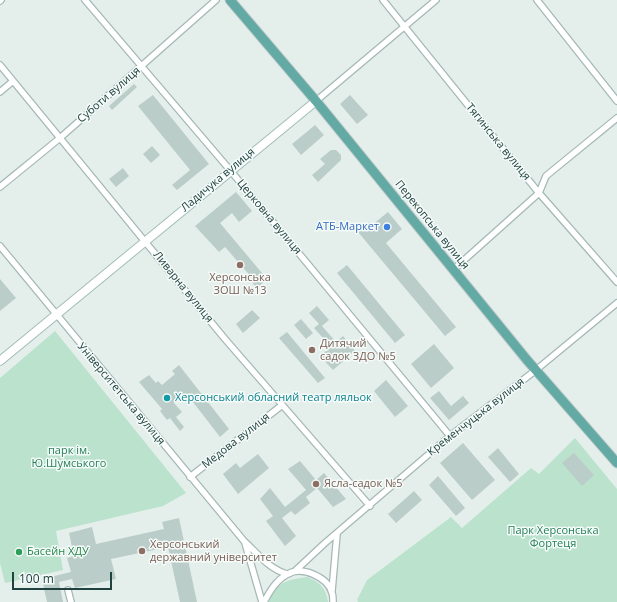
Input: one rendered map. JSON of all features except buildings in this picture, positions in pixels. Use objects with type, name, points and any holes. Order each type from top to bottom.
[{"type":"main road","name":"Перекопська вулиця","points":[[230,0],[316,101],[536,370],[617,463]]},
{"type":"street","name":"Церковна вулиця","points":[[85,0],[230,170],[450,436]]},
{"type":"street","name":"Суботи вулиця","points":[[0,187],[60,138],[216,0]]},
{"type":"street","name":"Тягинська вулиця","points":[[383,0],[539,193],[617,282]]},
{"type":"street","name":"Ладичука вулиця","points":[[0,361],[230,170],[316,101],[436,0]]},
{"type":"street","points":[[537,0],[617,101]]},
{"type":"street","name":"Ливарна вулиця","points":[[0,65],[281,406],[370,506]]},
{"type":"street","points":[[0,92],[13,81]]},
{"type":"street","points":[[453,270],[539,193],[546,176],[617,118]]},
{"type":"street","name":"Університетська вулиця","points":[[0,246],[56,316],[244,541],[269,566],[276,571],[287,574]]},
{"type":"street","name":"Кременчуцька вулиця","points":[[295,572],[450,436],[536,370],[617,303]]},
{"type":"street","name":"Медова вулиця","points":[[190,477],[281,406]]},
{"type":"street","points":[[333,602],[332,591],[337,534]]},
{"type":"street","name":"Університетська вулиця","points":[[244,541],[263,602]]},
{"type":"street","points":[[263,602],[274,585],[287,574],[295,572],[314,574],[323,580],[332,591]]},
{"type":"street","points":[[68,590],[71,602]]},
{"type":"green space","name":"парк ім. Ю.Шумського","points":[[55,331],[186,493],[163,506],[56,531],[63,570],[5,583],[0,563],[0,378]]},
{"type":"green space","name":"Парк Херсонська Фортеця","points":[[575,438],[617,489],[617,602],[358,602],[357,600],[367,580],[451,517],[462,528],[531,468],[539,474]]},
{"type":"green space","points":[[307,577],[322,586],[326,593],[328,602],[269,602],[271,595],[278,586],[294,579]]},
{"type":"place","name":"АТБ-Маркет","points":[[387,227]]},
{"type":"place","name":"Херсонська ЗОШ №13","points":[[240,265]]},
{"type":"place","name":"Дитячий садок ЗДО №5","points":[[312,350]]},
{"type":"place","name":"Херсонський обласний театр ляльок","points":[[167,398]]},
{"type":"place","name":"Ясла-садок №5","points":[[316,484]]},
{"type":"place","name":"Херсонський державний університет","points":[[142,551]]},
{"type":"place","name":"Басейн ХДУ","points":[[19,552]]}]
